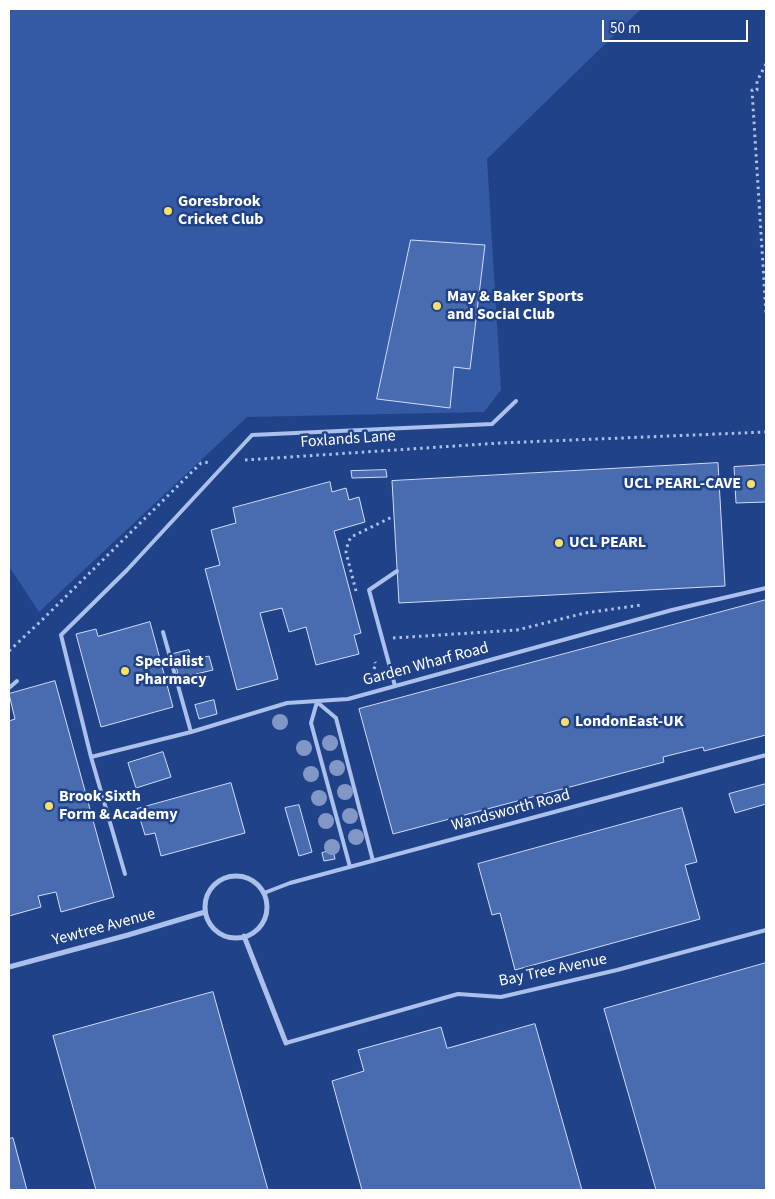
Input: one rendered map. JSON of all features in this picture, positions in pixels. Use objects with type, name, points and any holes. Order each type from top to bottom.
[{"type":"street","points":[[231,876],[241,876],[250,879],[264,892],[267,901],[267,910],[260,927],[253,933],[234,938],[215,930],[206,912],[205,902],[208,892],[214,884],[231,876]]},
{"type":"street","name":"Yewtree Avenue","points":[[9,966],[128,935],[206,912]]},
{"type":"street","points":[[244,936],[286,1043]]},
{"type":"lane","points":[[125,874],[91,757],[61,635],[127,570],[252,435],[492,424],[516,401]]},
{"type":"lane","points":[[395,686],[369,590],[397,571]]},
{"type":"lane","name":"Garden Wharf Road","points":[[91,757],[191,732],[287,703],[348,699],[672,610],[766,588]]},
{"type":"lane","points":[[163,632],[191,732]]},
{"type":"lane","points":[[9,688],[17,681]]},
{"type":"lane","points":[[350,867],[311,723],[317,702],[336,718],[373,861]]},
{"type":"lane","name":"Wandsworth Road","points":[[264,892],[290,883],[766,755]]},
{"type":"lane","name":"Bay Tree Avenue","points":[[286,1043],[458,994],[501,997],[617,970],[766,930]]},
{"type":"path","points":[[766,64],[757,80],[757,90],[752,90],[766,312]]},
{"type":"path","name":"Foxlands Lane","points":[[9,651],[201,463],[500,443],[766,432]]},
{"type":"path","points":[[383,641],[397,637],[517,630],[585,614],[645,604]]},
{"type":"shaded area","points":[[9,9],[641,9],[487,159],[501,390],[484,412],[247,417],[39,612],[9,566]]},
{"type":"building","name":"May & Baker Sports and Social Club","points":[[411,240],[485,245],[470,369],[454,367],[450,408],[377,399]]},
{"type":"building","name":"UCL PEARL","points":[[718,463],[725,586],[399,603],[392,481]]},
{"type":"building","name":"UCL PEARL-CAVE","points":[[766,465],[766,502],[736,503],[734,467]]},
{"type":"building","points":[[386,470],[387,477],[352,478],[351,471]]},
{"type":"building","points":[[330,482],[332,492],[346,488],[349,500],[359,497],[365,522],[334,531],[361,633],[354,635],[359,654],[316,665],[306,627],[289,632],[282,608],[260,613],[278,679],[237,690],[205,569],[220,565],[211,530],[236,523],[233,508]]},
{"type":"building","name":"LondonEast-UK","points":[[766,600],[766,735],[704,751],[703,747],[663,757],[664,762],[393,834],[359,709]]},
{"type":"building","name":"Specialist Pharmacy","points":[[150,622],[173,707],[101,727],[76,634],[96,629],[98,636]]},
{"type":"building","points":[[189,650],[192,660],[209,656],[213,670],[179,678],[173,654]]},
{"type":"building","name":"Brook Sixth Form & Academy","points":[[55,681],[114,897],[61,912],[56,892],[38,896],[41,907],[9,916],[9,721],[15,719],[9,694]]},
{"type":"building","points":[[214,700],[217,714],[199,719],[195,705]]},
{"type":"building","points":[[163,752],[171,777],[136,788],[128,763]]},
{"type":"building","points":[[231,783],[245,833],[161,856],[155,833],[145,835],[137,809]]},
{"type":"building","points":[[766,784],[766,804],[735,813],[729,794]]},
{"type":"building","points":[[299,805],[312,852],[299,856],[285,808]]},
{"type":"building","points":[[682,808],[697,862],[685,865],[700,919],[515,970],[500,913],[492,915],[478,864]]},
{"type":"building","points":[[333,850],[335,859],[324,861],[322,853]]},
{"type":"building","points":[[766,963],[766,1190],[656,1190],[604,1009]]},
{"type":"building","points":[[213,992],[268,1190],[96,1190],[53,1036]]},
{"type":"building","points":[[535,1024],[582,1190],[362,1190],[332,1081],[364,1071],[358,1050],[441,1027],[447,1048]]},
{"type":"building","points":[[13,1138],[27,1190],[9,1190],[9,1139]]},
{"type":"place","name":"Goresbrook Cricket Club","points":[[168,211]]},
{"type":"place","name":"May & Baker Sports and Social Club","points":[[437,306]]},
{"type":"place","name":"UCL PEARL-CAVE","points":[[751,484]]},
{"type":"place","name":"UCL PEARL","points":[[559,543]]},
{"type":"place","name":"Specialist Pharmacy","points":[[125,671]]},
{"type":"place","name":"LondonEast-UK","points":[[565,722]]},
{"type":"place","name":"Brook Sixth Form & Academy","points":[[49,806]]}]
